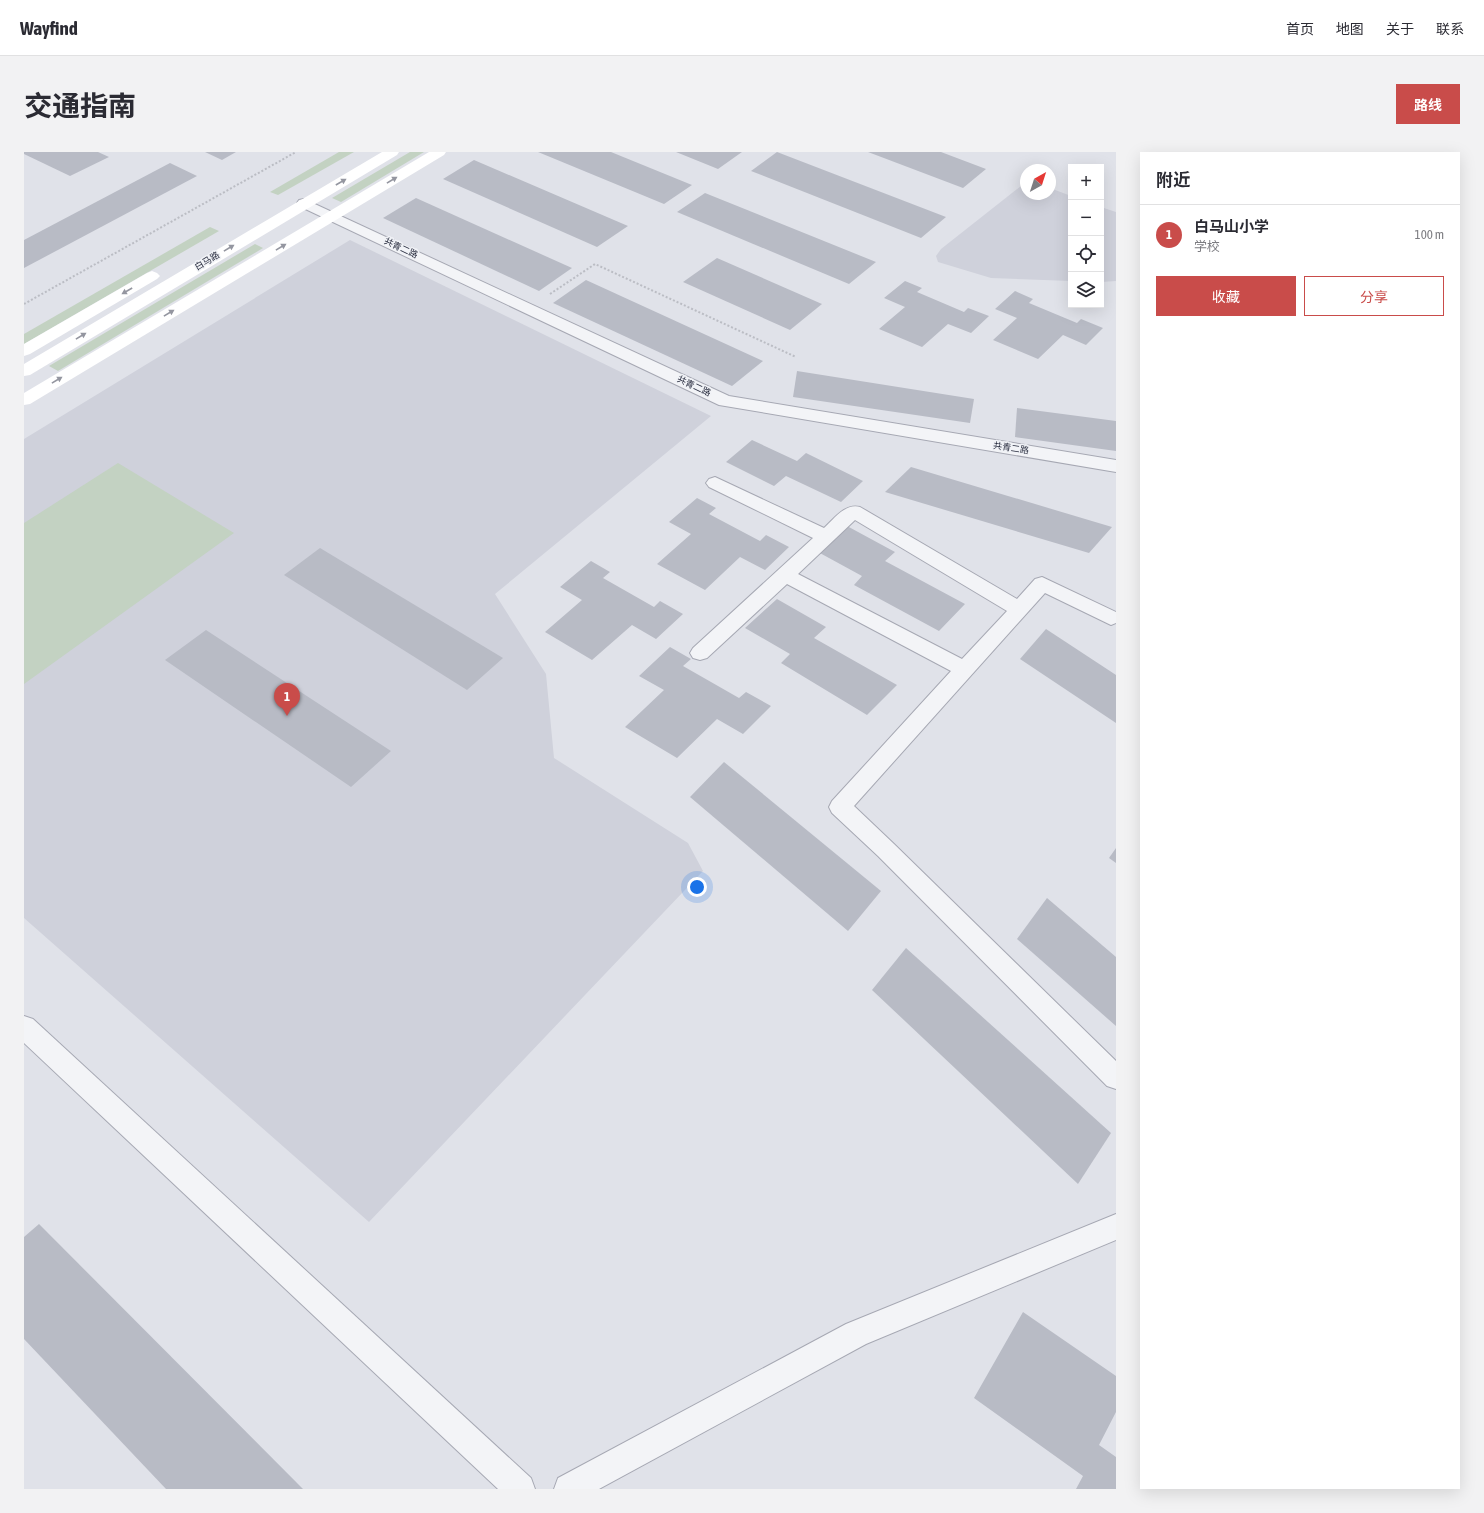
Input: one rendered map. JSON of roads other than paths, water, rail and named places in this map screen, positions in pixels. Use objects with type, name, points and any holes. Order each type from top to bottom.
[{"type":"street","points":[[226,233],[366,152]]},
{"type":"street","name":"白马路","points":[[24,371],[392,152]]},
{"type":"street","points":[[24,400],[439,152]]},
{"type":"street","name":"共青二路","points":[[304,203],[725,401],[1116,466]]},
{"type":"street","points":[[24,351],[166,269]]},
{"type":"street","points":[[715,483],[826,537]]},
{"type":"street","points":[[700,653],[854,512],[1019,609]]},
{"type":"street","points":[[785,575],[965,669]]},
{"type":"street","points":[[1114,615],[1042,584],[840,807],[886,850],[1116,1078]]},
{"type":"street","points":[[24,1027],[520,1489]]},
{"type":"street","points":[[569,1489],[856,1334],[1116,1227]]},
{"type":"place","name":"白马山小学","points":[[287,716]]}]
